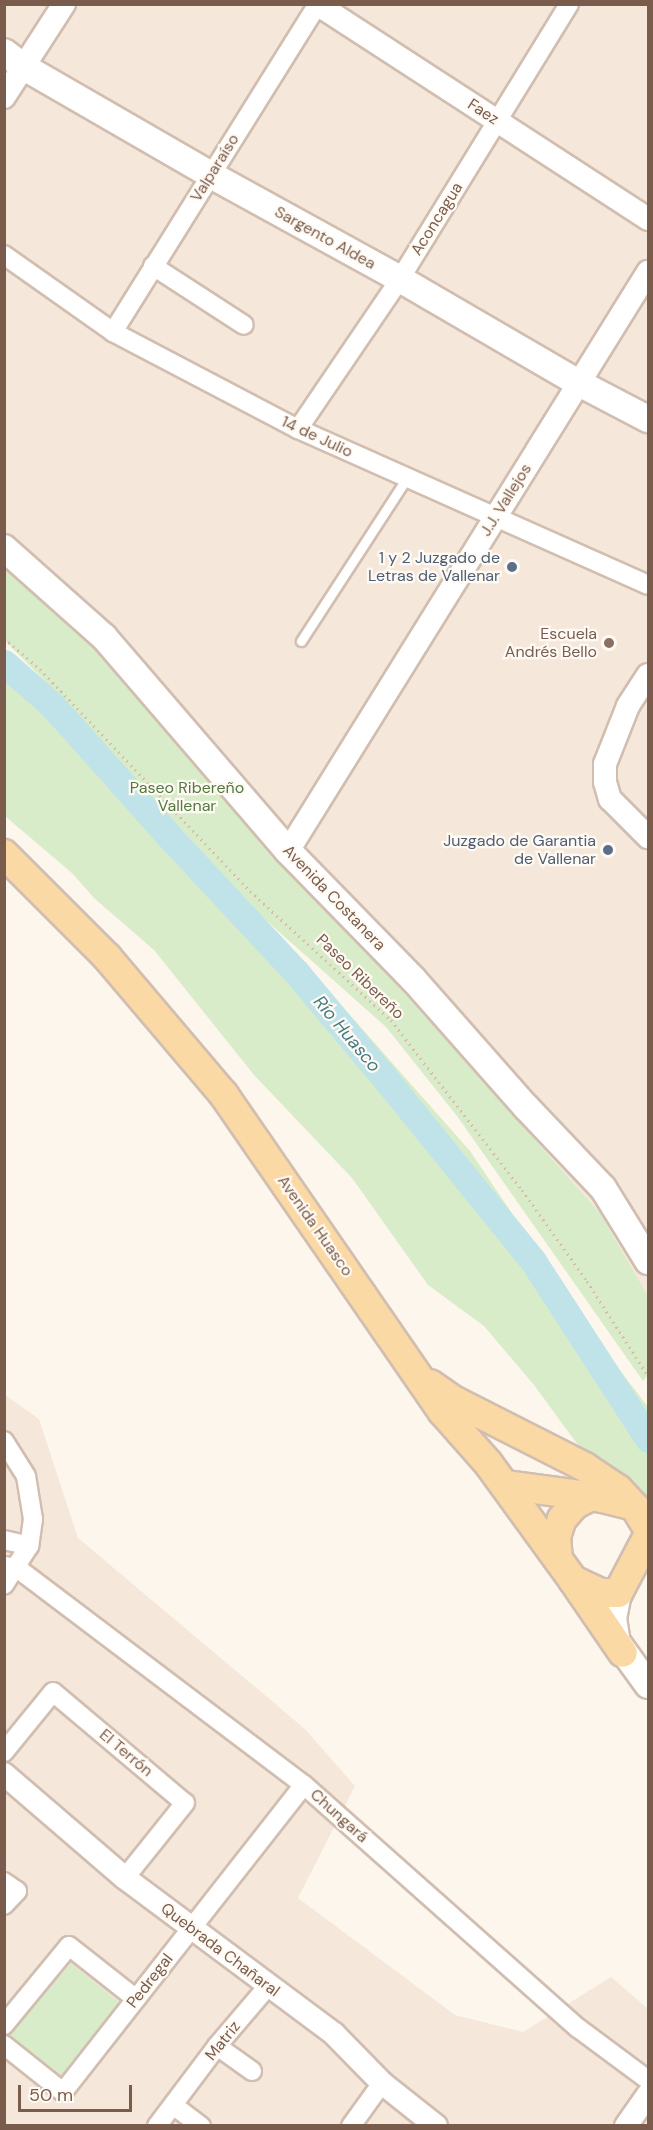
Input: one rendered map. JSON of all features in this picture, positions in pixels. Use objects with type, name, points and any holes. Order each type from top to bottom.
[{"type":"main road","name":"Sargento Aldea","points":[[14,60],[211,175],[400,279],[579,383],[648,419]]},
{"type":"main road","name":"Avenida Costanera","points":[[4,548],[104,637],[288,851],[412,979],[603,1188],[648,1261]]},
{"type":"main road","name":"Avenida Huasco","points":[[4,854],[107,957],[218,1087],[449,1421],[488,1463],[566,1570],[601,1593],[618,1593]]},
{"type":"main road","points":[[419,1376],[453,1400],[585,1467],[618,1488],[641,1518]]},
{"type":"main road","points":[[488,1463],[491,1451],[499,1441],[512,1436],[525,1438]]},
{"type":"main road","points":[[505,1485],[591,1496],[641,1518]]},
{"type":"main road","points":[[591,1496],[574,1505],[562,1519],[556,1537],[566,1570],[622,1653],[648,1685]]},
{"type":"main road","points":[[622,1653],[614,1631],[614,1605],[648,1536]]},
{"type":"street","points":[[4,97],[14,60],[64,4]]},
{"type":"street","name":"Aconcagua","points":[[298,429],[400,279],[569,4]]},
{"type":"street","name":"Faez","points":[[317,5],[648,219]]},
{"type":"street","name":"Valparaíso","points":[[112,332],[317,5]]},
{"type":"street","name":"14 de Julio","points":[[4,255],[112,332],[298,429],[648,585]]},
{"type":"street","points":[[153,266],[244,324]]},
{"type":"street","name":"J.J. Vallejos","points":[[288,851],[648,272]]},
{"type":"street","points":[[648,675],[628,706],[605,764],[605,782],[610,800],[648,837]]},
{"type":"street","points":[[4,1441],[19,1462],[30,1491],[33,1519],[29,1546],[11,1567],[4,1585]]},
{"type":"street","points":[[4,1540],[29,1546]]},
{"type":"street","name":"Chungará","points":[[11,1567],[304,1785],[578,2028],[648,2080]]},
{"type":"street","name":"El Terrón","points":[[4,1752],[53,1692],[185,1803],[125,1878]]},
{"type":"street","name":"Quebrada Chañaral","points":[[4,1774],[125,1878],[334,2034],[382,2083],[436,2126]]},
{"type":"street","name":"Pedregal","points":[[4,2045],[63,2092],[304,1785]]},
{"type":"street","points":[[4,1882],[17,1891],[4,1905]]},
{"type":"street","points":[[4,2025],[69,1946],[136,1999]]},
{"type":"street","name":"Matriz","points":[[157,2126],[217,2046],[268,1986]]},
{"type":"street","points":[[217,2046],[252,2071]]},
{"type":"street","points":[[351,2126],[382,2083]]},
{"type":"street","points":[[626,2126],[648,2095]]},
{"type":"street","points":[[173,2105],[201,2126]]},
{"type":"lane","points":[[301,641],[407,478]]},
{"type":"path","name":"Paseo Ribereño","points":[[4,638],[40,669],[250,891],[391,1020],[542,1217],[587,1281],[648,1376]]},
{"type":"shaded area","points":[[4,5],[648,5],[648,1296],[600,1213],[265,834],[5,562]]},
{"type":"shaded area","points":[[4,1394],[39,1419],[78,1538],[305,1729],[355,1786],[298,1898],[455,2015],[523,2032],[611,1977],[648,2009],[648,2125],[5,2125]]},
{"type":"green space","name":"Paseo Ribereño Vallenar","points":[[5,562],[95,645],[600,1213],[648,1296],[648,1375],[643,1381],[457,1116],[386,1027],[232,890],[196,854],[191,868],[276,957],[296,954],[470,1151],[599,1343],[648,1407],[648,1523],[575,1441],[534,1385],[484,1326],[428,1285],[352,1178],[254,1075],[154,950],[94,898],[73,874],[5,816],[5,666],[27,684],[138,791],[52,688],[5,641]]},
{"type":"green space","points":[[71,1963],[120,2003],[64,2077],[8,2035]]},
{"type":"waterway","name":"Río Huasco","points":[[4,663],[52,705],[169,836],[296,972],[397,1093],[533,1261],[648,1439]]},
{"type":"place","name":"1 y 2 Juzgado de Letras de Vallenar","points":[[512,567]]},
{"type":"place","name":"Escuela Andrés Bello","points":[[609,643]]},
{"type":"place","name":"Juzgado de Garantia de Vallenar","points":[[608,850]]}]
